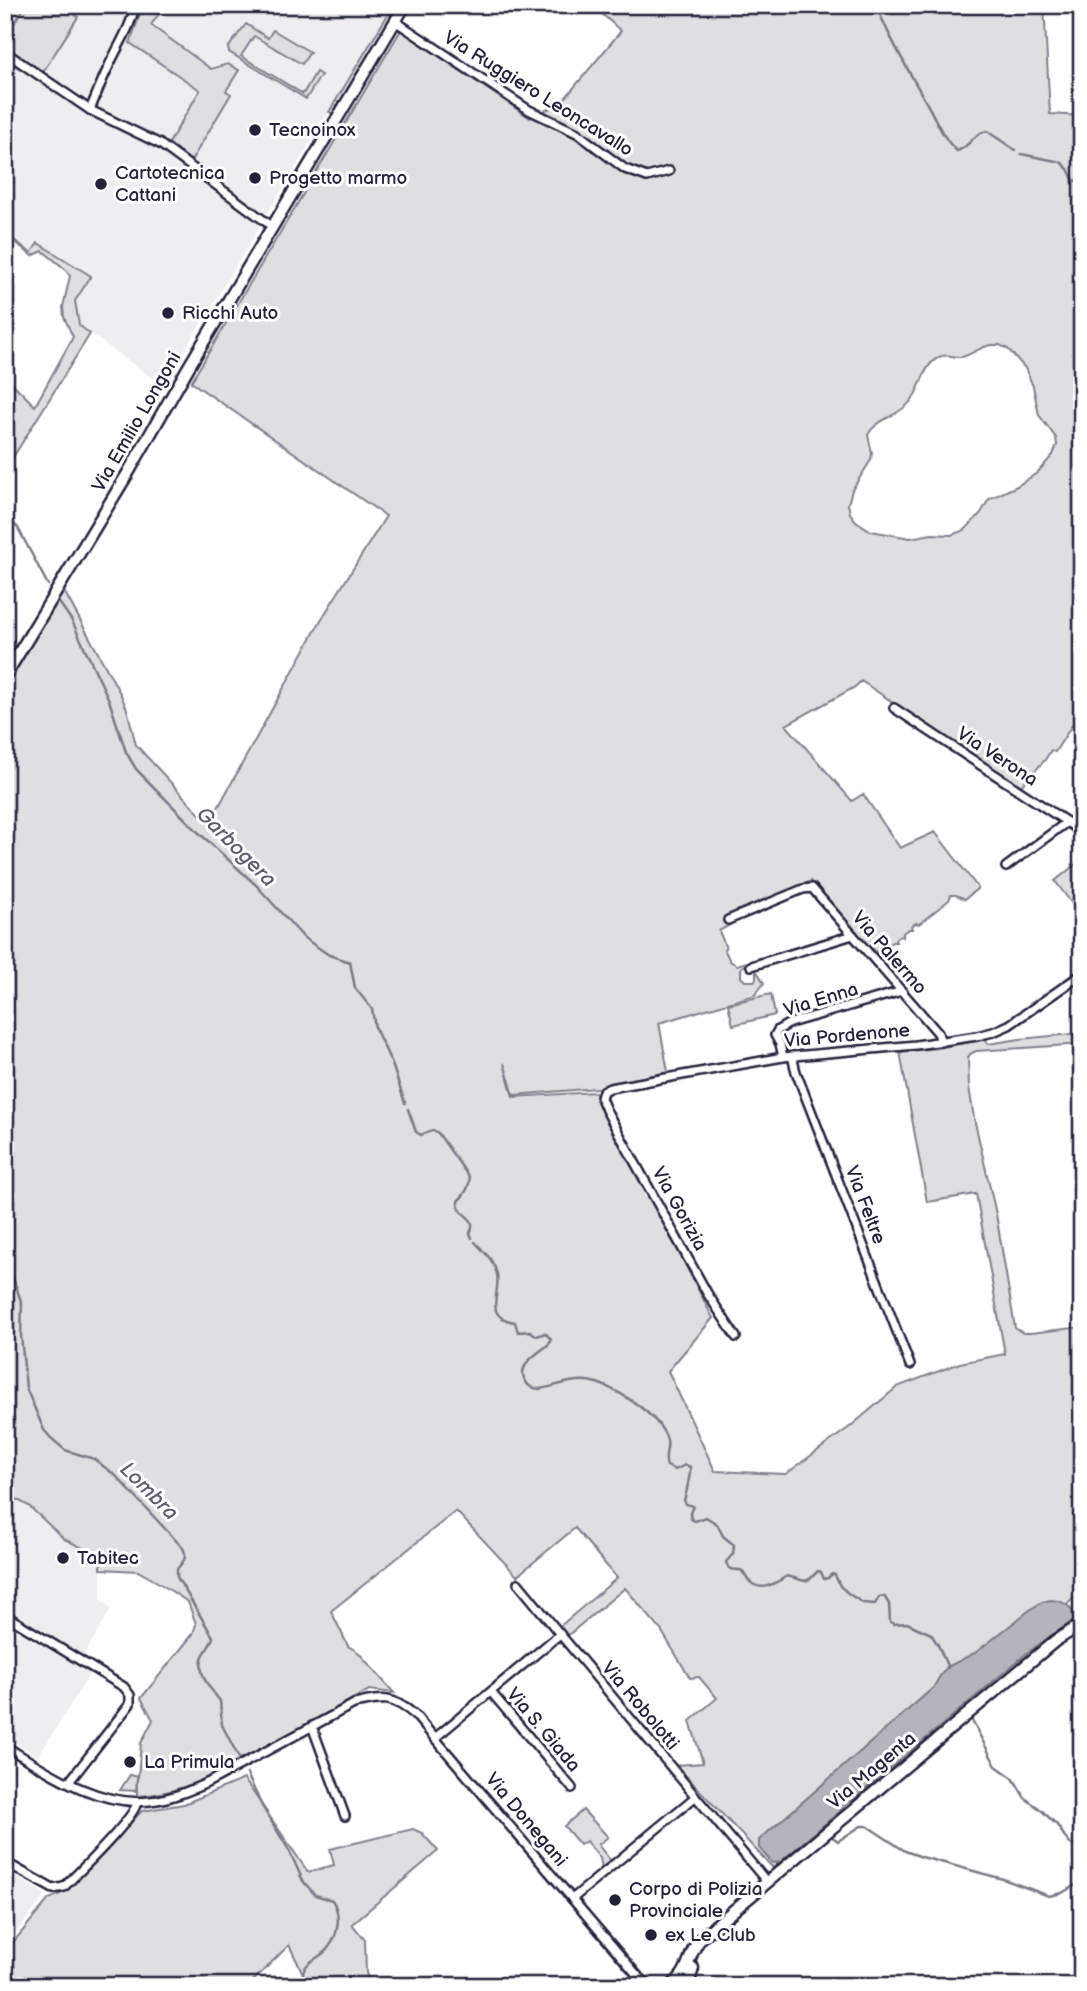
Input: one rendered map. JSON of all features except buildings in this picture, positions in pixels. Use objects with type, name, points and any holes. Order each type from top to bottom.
[{"type":"street","points":[[90,110],[135,5]]},
{"type":"street","name":"Via Emilio Longoni","points":[[5,676],[395,21],[400,7]]},
{"type":"street","name":"Via Ruggiero Leoncavallo","points":[[395,21],[529,110],[577,132],[625,169],[646,177],[669,171]]},
{"type":"street","points":[[5,52],[90,110],[160,144],[273,227]]},
{"type":"street","name":"Via Verona","points":[[894,708],[1082,832]]},
{"type":"street","points":[[1006,867],[1067,822]]},
{"type":"street","name":"Via Palermo","points":[[728,920],[809,888],[814,890],[938,1033],[941,1042]]},
{"type":"street","points":[[751,966],[853,935]]},
{"type":"street","name":"Via Pordenone","points":[[602,1094],[610,1088],[783,1057],[977,1036],[1004,1027],[1082,974]]},
{"type":"street","name":"Via Enna","points":[[783,1057],[775,1035],[779,1029],[790,1023],[902,991]]},
{"type":"street","name":"Via Feltre","points":[[792,1056],[800,1084],[910,1365]]},
{"type":"street","name":"Via Gorizia","points":[[602,1094],[603,1105],[707,1293],[736,1337]]},
{"type":"street","name":"Via Robolotti","points":[[518,1583],[767,1882]]},
{"type":"street","points":[[5,1615],[124,1687],[130,1695],[130,1704],[69,1782]]},
{"type":"street","name":"Via Magenta","points":[[671,1986],[683,1975],[696,1943],[703,1936],[960,1720],[1055,1642],[1082,1624]]},
{"type":"street","points":[[435,1738],[560,1634]]},
{"type":"street","name":"Via S. Giada","points":[[491,1692],[572,1788]]},
{"type":"street","name":"Via Donegani","points":[[312,1726],[354,1704],[380,1699],[400,1703],[415,1715],[638,1976],[650,1986]]},
{"type":"street","points":[[5,1746],[69,1782],[111,1799],[137,1802],[162,1800],[182,1794],[312,1726],[345,1816]]},
{"type":"street","points":[[572,1899],[695,1797]]},
{"type":"street","points":[[5,1861],[53,1889],[64,1887],[127,1820],[137,1802]]},
{"type":"street","name":"Via Magenta","points":[[684,1986],[693,1970],[693,1953]]},
{"type":"street","name":"Via Donegani","points":[[638,1976],[643,1986]]},
{"type":"shaded area","points":[[5,5],[381,5],[390,11],[163,386],[79,325],[75,301],[91,276],[38,243],[32,254],[5,233]]},
{"type":"shaded area","points":[[26,5],[62,5],[78,17],[43,72],[5,46],[5,37]]},
{"type":"shaded area","points":[[145,5],[165,5],[151,25],[211,69],[228,64],[239,70],[226,91],[231,94],[191,161],[169,143],[200,90],[130,43]]},
{"type":"shaded area","points":[[592,5],[1044,5],[1050,114],[1082,116],[1082,715],[1079,714],[1055,752],[1051,750],[1020,787],[861,681],[855,687],[786,725],[852,801],[863,794],[900,848],[935,832],[978,888],[965,899],[951,895],[949,900],[919,924],[911,926],[912,929],[903,933],[903,937],[895,939],[896,942],[892,942],[878,954],[868,947],[811,881],[729,918],[726,921],[730,925],[719,931],[730,961],[737,965],[751,961],[741,968],[741,977],[745,981],[754,981],[756,970],[764,983],[755,995],[659,1023],[668,1072],[597,1088],[514,1095],[504,1063],[513,1097],[595,1092],[713,1318],[668,1371],[715,1471],[786,1474],[851,1426],[897,1387],[960,1363],[1005,1354],[976,1194],[927,1202],[900,1052],[986,1039],[988,1044],[1082,1033],[1082,1044],[976,1051],[968,1058],[974,1118],[996,1214],[1015,1328],[1023,1333],[1030,1333],[1082,1327],[1082,1591],[773,1868],[676,1765],[703,1763],[690,1721],[717,1698],[699,1677],[690,1678],[661,1630],[625,1588],[567,1636],[559,1627],[617,1578],[575,1528],[517,1576],[456,1511],[331,1611],[348,1646],[358,1652],[394,1693],[369,1690],[203,1780],[171,1791],[137,1796],[137,1778],[136,1791],[120,1790],[130,1775],[138,1777],[141,1743],[153,1720],[141,1698],[193,1634],[196,1624],[188,1602],[138,1571],[101,1569],[101,1557],[64,1539],[29,1506],[5,1493],[5,684],[64,591],[121,695],[136,745],[209,824],[321,620],[386,516],[191,382],[401,30],[530,118],[562,102],[621,31]],"holes":[[[1000,345],[1008,349],[1025,368],[1033,386],[1039,415],[1056,438],[1057,445],[1053,455],[1037,473],[989,499],[981,513],[965,530],[951,535],[932,534],[910,538],[871,531],[856,521],[848,504],[852,490],[871,460],[868,435],[872,430],[910,402],[929,366],[939,357],[961,357],[987,346]]]},
{"type":"shaded area","points":[[390,11],[392,19],[334,114],[329,112]]},
{"type":"shaded area","points":[[246,24],[268,38],[273,30],[310,52],[302,64],[254,36],[241,56],[303,94],[316,72],[321,75],[306,99],[229,52],[228,48]]},
{"type":"shaded area","points":[[5,233],[31,253],[38,243],[91,276],[75,301],[79,325],[90,334],[5,470],[5,376],[35,406],[73,337],[64,317],[63,307],[70,276],[43,251],[32,256]]},
{"type":"shaded area","points":[[1082,859],[1082,917],[1055,881]]},
{"type":"shaded area","points":[[771,994],[775,1015],[733,1025],[728,1004]]},
{"type":"shaded area","points":[[5,1493],[29,1505],[64,1539],[101,1557],[101,1600],[111,1609],[84,1655],[5,1609]]},
{"type":"shaded area","points":[[1051,1600],[1067,1605],[1075,1619],[1027,1653],[780,1862],[772,1863],[759,1848],[759,1840],[933,1688],[947,1667],[975,1653],[1031,1609]]},
{"type":"shaded area","points":[[5,1624],[90,1673],[38,1757],[5,1737]]},
{"type":"shaded area","points":[[244,1779],[308,1872],[334,1865],[330,1849],[413,1829],[422,1833],[438,1851],[352,1924],[365,1940],[366,1973],[371,1986],[309,1986],[289,1945],[248,1986],[5,1986],[5,1952],[49,1899],[65,1892],[142,1811],[184,1804]]},
{"type":"shaded area","points":[[583,1810],[608,1837],[598,1845],[611,1861],[602,1868],[600,1858],[586,1841],[580,1845],[564,1826]]},
{"type":"shaded area","points":[[5,1870],[46,1895],[5,1946]]},
{"type":"waterway","points":[[876,5],[887,31],[952,146],[957,151],[987,131],[1015,150]]},
{"type":"waterway","points":[[1021,154],[1061,162],[1073,179],[1082,185]]},
{"type":"waterway","name":"Garbogera","points":[[5,515],[18,528],[48,585]]},
{"type":"waterway","name":"Garbogera","points":[[56,598],[72,621],[109,700],[126,752],[136,769],[198,832],[256,885],[304,938],[329,955],[350,962],[355,988],[372,1009],[375,1028],[392,1064],[405,1103]]},
{"type":"waterway","name":"Garbogera","points":[[408,1109],[416,1132],[421,1135],[433,1130],[438,1133],[469,1177],[467,1190],[458,1201],[461,1211],[472,1223],[472,1238]]},
{"type":"waterway","name":"Garbogera","points":[[475,1242],[496,1269],[498,1282],[495,1304],[499,1315],[515,1322],[518,1332],[530,1331],[537,1336],[545,1333],[551,1339],[549,1344],[526,1364],[523,1375],[527,1384],[539,1389],[575,1381],[597,1383],[621,1394],[645,1411],[663,1430],[667,1440],[667,1466],[675,1470],[685,1465],[690,1467],[684,1500],[686,1504],[693,1506],[691,1519],[695,1521],[706,1517],[717,1524],[723,1536],[734,1545],[733,1554],[726,1562],[730,1568],[741,1570],[753,1584],[763,1587],[787,1576],[805,1581],[818,1571],[824,1579],[835,1575],[840,1586],[863,1603],[875,1604],[879,1597],[884,1596],[889,1604],[890,1622],[907,1623],[931,1634],[948,1668]]},
{"type":"waterway","name":"Lombra","points":[[5,1255],[22,1304],[21,1335],[26,1388],[44,1430],[65,1450],[94,1459],[116,1476],[183,1548],[185,1557],[177,1569],[177,1577],[213,1637],[202,1659],[202,1671],[206,1682],[220,1701],[222,1725],[240,1760]]},
{"type":"waterway","points":[[1076,1633],[1082,1637]]},
{"type":"waterway","name":"Garbogera","points":[[971,1719],[996,1766],[1013,1778],[1025,1798],[1057,1825],[1069,1843],[1082,1851]]},
{"type":"waterway","name":"Lombra","points":[[247,1774],[303,1881],[315,1895],[332,1900],[337,1911],[335,1936],[325,1952],[310,1962],[304,1970],[303,1986]]},
{"type":"waterway","points":[[830,1835],[838,1841],[861,1826],[867,1826],[905,1851],[1003,1879],[1049,1896],[1062,1893],[1082,1881]]},
{"type":"place","name":"Tecnoinox","points":[[255,130]]},
{"type":"place","name":"Progetto marmo","points":[[255,178]]},
{"type":"place","name":"Cartotecnica Cattani","points":[[101,184]]},
{"type":"place","name":"Ricchi Auto","points":[[168,313]]},
{"type":"place","name":"Tabitec","points":[[63,1558]]},
{"type":"place","name":"La Primula","points":[[130,1762]]},
{"type":"place","name":"Corpo di Polizia Provinciale","points":[[615,1900]]},
{"type":"place","name":"ex Le Club","points":[[651,1935]]}]
